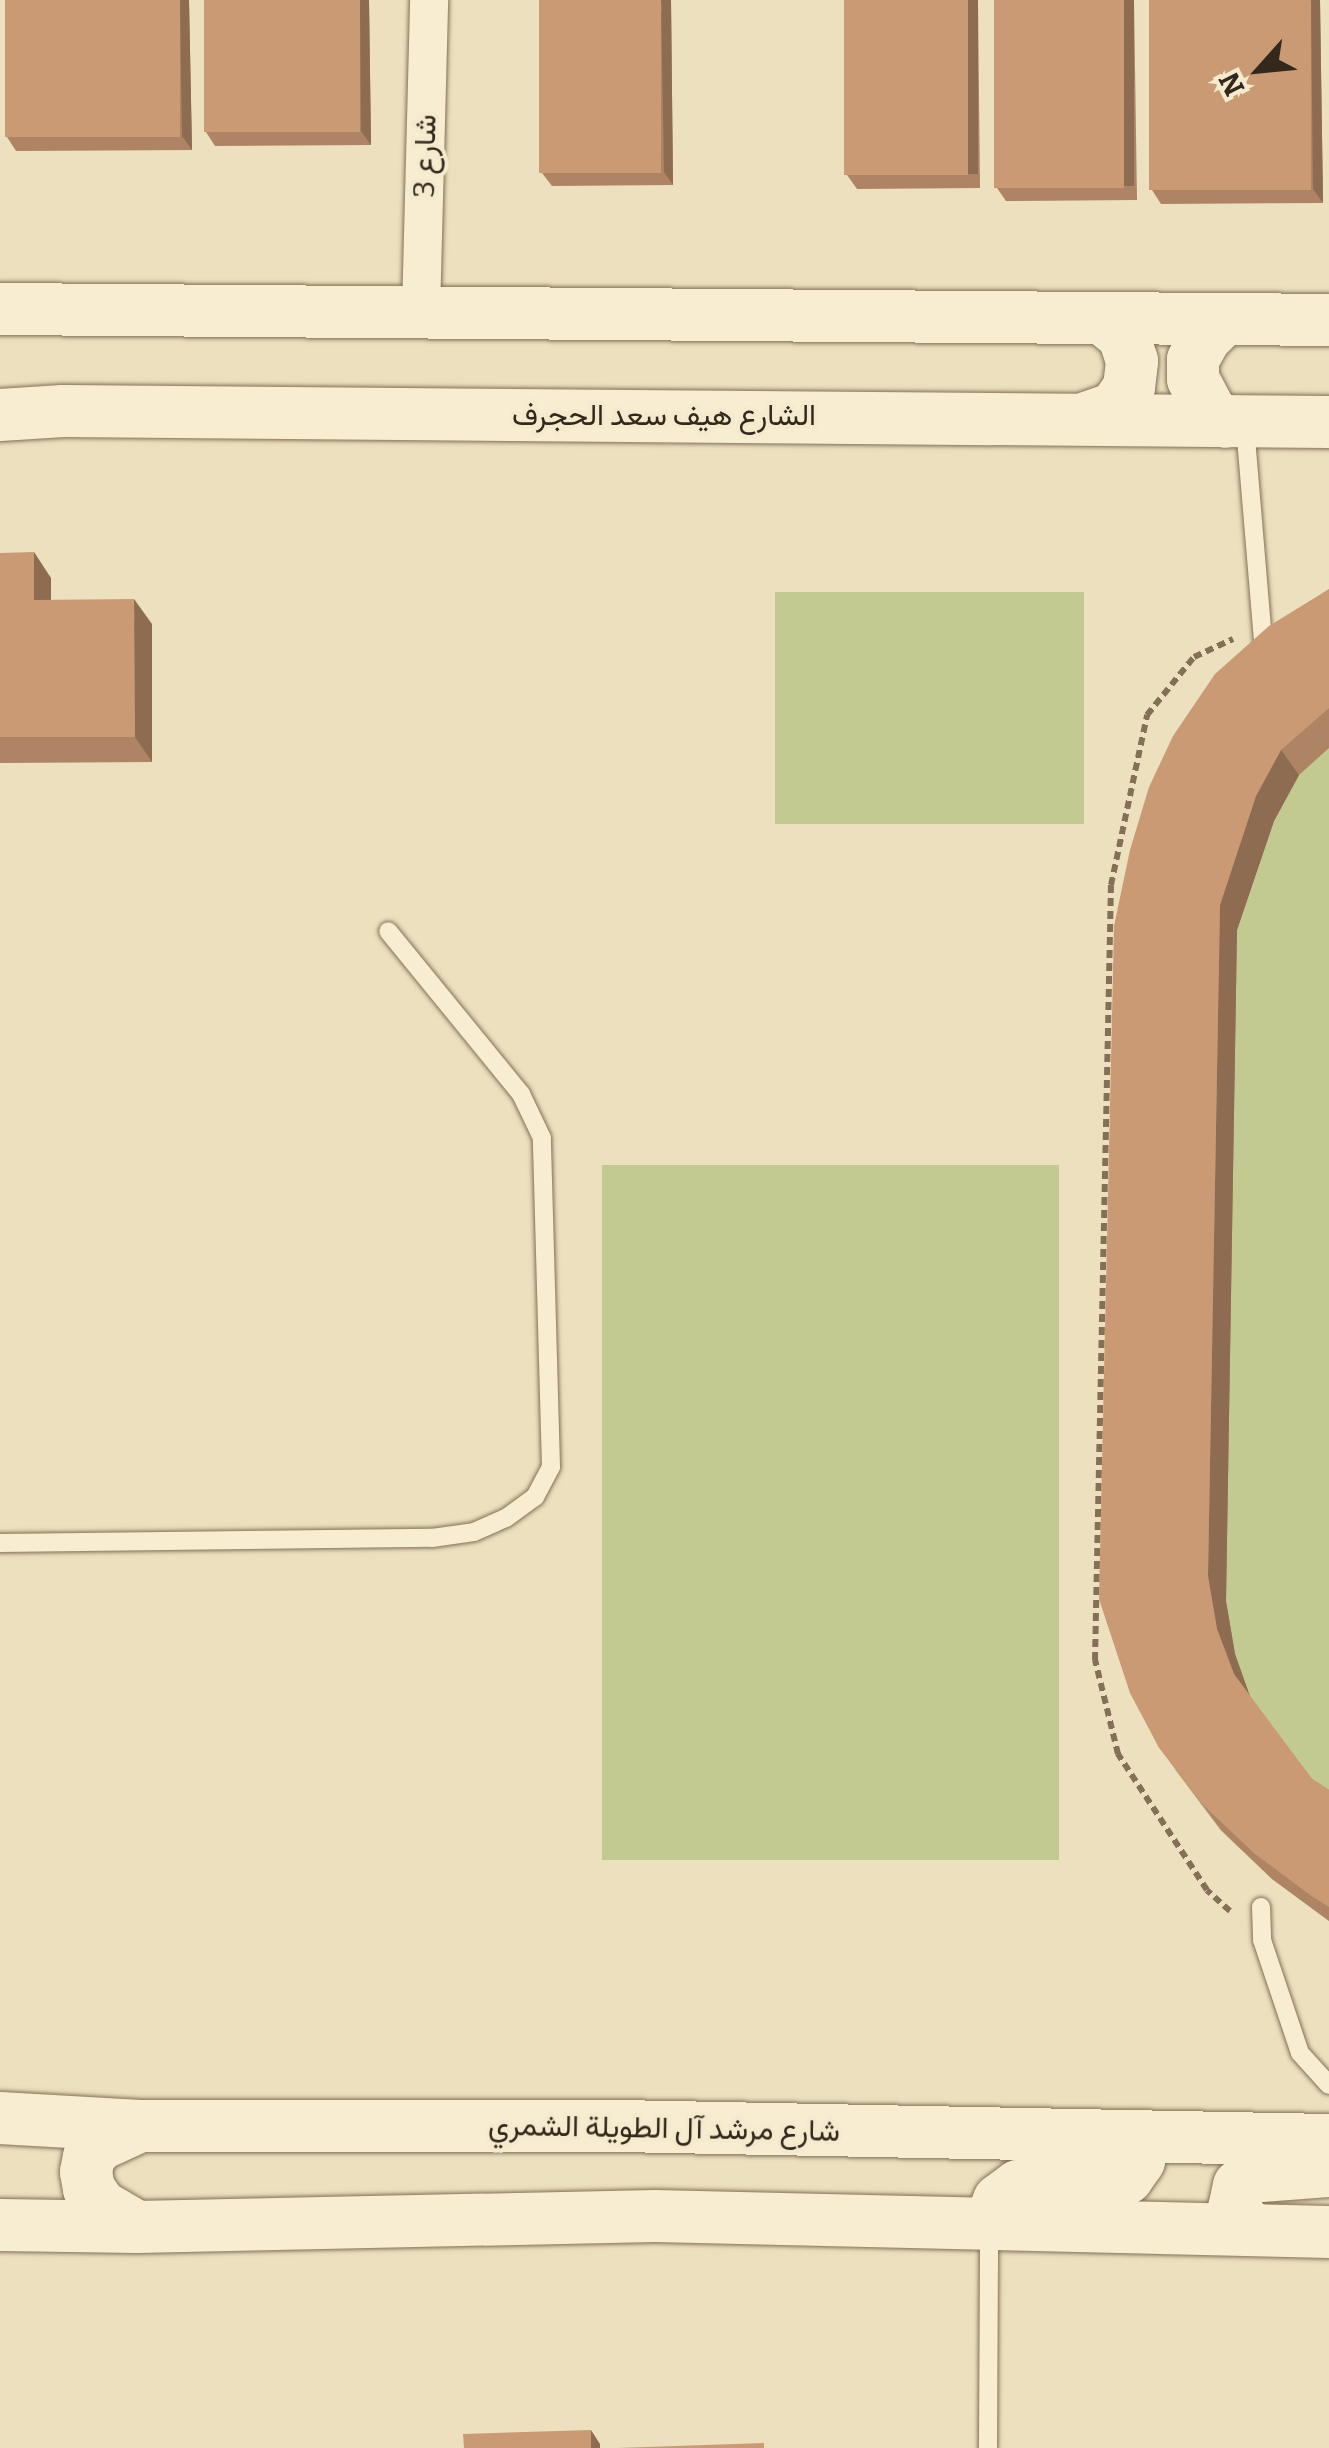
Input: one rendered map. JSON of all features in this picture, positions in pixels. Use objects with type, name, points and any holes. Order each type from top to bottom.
[{"type":"main road","points":[[0,309],[1329,320]]},
{"type":"main road","points":[[1086,418],[1115,408],[1129,387],[1132,360],[1124,336],[1102,318]]},
{"type":"main road","points":[[1224,319],[1204,338],[1194,360],[1192,379],[1210,413],[1235,422]]},
{"type":"main road","name":"الشارع هيف سعد الحجرف","points":[[0,415],[63,411],[1329,422]]},
{"type":"main road","name":"شارع مرشد آل الطويلة الشمري","points":[[0,2118],[140,2126],[619,2126],[1329,2140]]},
{"type":"main road","points":[[137,2226],[101,2206],[89,2189],[86,2172],[89,2157],[99,2145],[140,2126]]},
{"type":"main road","points":[[989,2224],[999,2200],[1018,2186],[1118,2182],[1127,2178],[1140,2161],[1137,2136]]},
{"type":"main road","points":[[1259,2230],[1248,2227],[1234,2209],[1239,2186],[1248,2178],[1329,2171]]},
{"type":"main road","points":[[0,2225],[655,2216],[1329,2232]]},
{"type":"street","name":"شارع 3","points":[[421,312],[428,0]]},
{"type":"lane","points":[[1235,422],[1265,664]]},
{"type":"lane","points":[[0,1543],[432,1538],[474,1532],[535,1497],[551,1467],[542,1138],[521,1094],[388,931]]},
{"type":"lane","points":[[1261,1907],[1262,1940],[1300,2053],[1329,2085]]},
{"type":"lane","points":[[988,2448],[989,2224]]},
{"type":"path","points":[[1262,626],[1194,657],[1148,715],[1112,885],[1095,1660],[1118,1754],[1207,1890],[1262,1940]]},
{"type":"green space","points":[[775,592],[1084,592],[1084,824],[775,824]]},
{"type":"green space","points":[[1329,625],[1329,1921],[1272,1879],[1221,1831],[1176,1771],[1147,1718],[1131,951]]},
{"type":"green space","points":[[602,1165],[1059,1165],[1059,1860],[602,1860]]},
{"type":"building","points":[[5,0],[180,0],[180,137],[5,137]]},
{"type":"building","points":[[204,0],[360,0],[360,132],[204,132]]},
{"type":"building","points":[[539,0],[661,0],[661,173],[539,173]]},
{"type":"building","points":[[844,0],[968,0],[968,175],[844,175]]},
{"type":"building","points":[[994,0],[1124,0],[1124,188],[994,188]]},
{"type":"building","points":[[1149,0],[1311,0],[1311,190],[1149,190]]},
{"type":"building","points":[[34,552],[34,600],[134,599],[135,737],[0,737],[0,553]]},
{"type":"building","points":[[1329,589],[1329,708],[1281,750],[1256,796],[1220,905],[1208,1576],[1217,1629],[1234,1674],[1312,1779],[1329,1790],[1329,1907],[1255,1854],[1203,1805],[1158,1746],[1130,1693],[1099,1599],[1114,926],[1130,850],[1149,787],[1173,736],[1215,674],[1269,626]]},
{"type":"building","points":[[591,2430],[591,2448],[464,2448],[463,2434]]},
{"type":"building","points":[[764,2443],[764,2448],[617,2448]]}]
